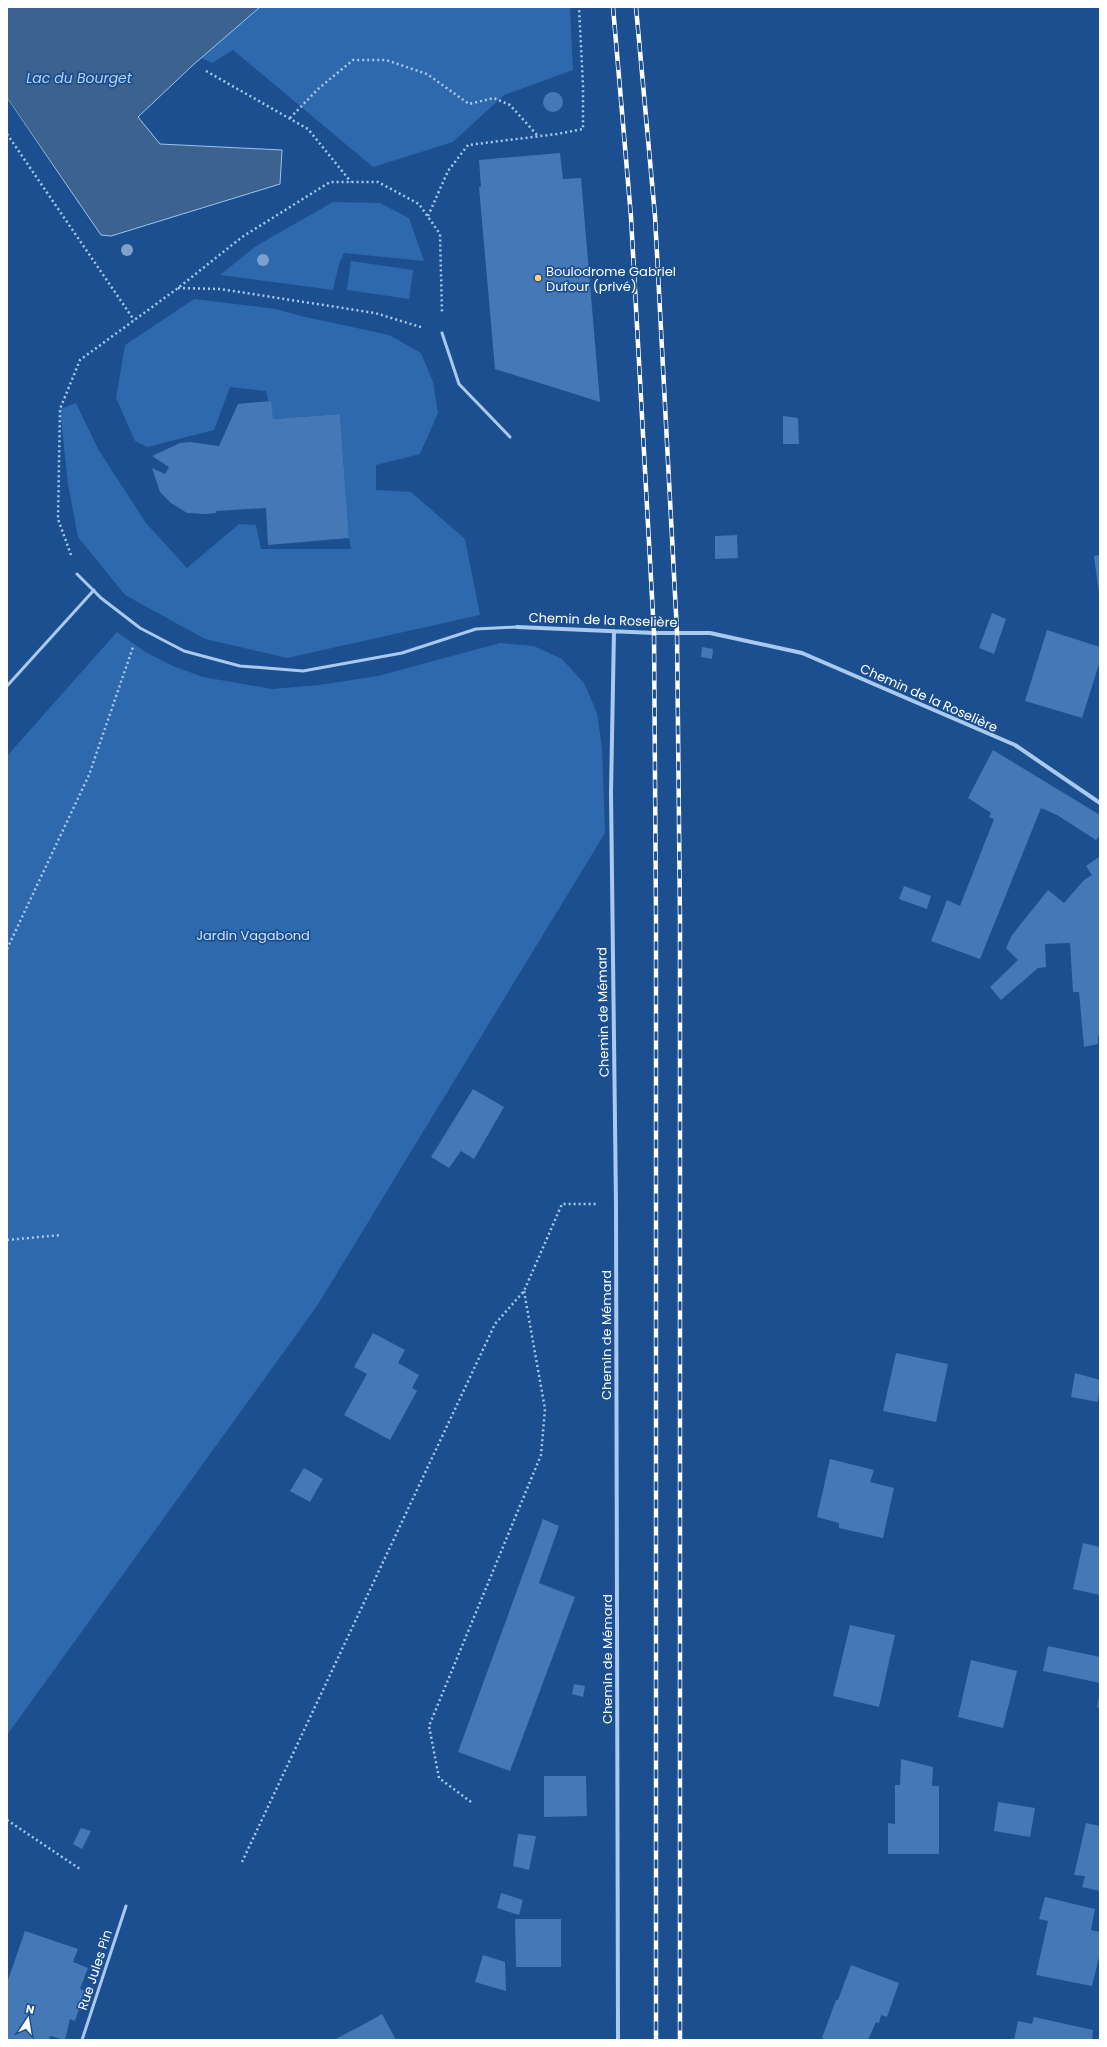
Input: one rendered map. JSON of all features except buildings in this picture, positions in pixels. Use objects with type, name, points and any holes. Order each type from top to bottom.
[{"type":"street","name":"Chemin de la Roselière","points":[[517,627],[710,633],[802,653],[1014,746],[1100,803]]},
{"type":"street","name":"Chemin de Mémard","points":[[614,631],[611,793],[616,1204],[618,2040]]},
{"type":"lane","points":[[442,333],[460,384],[510,437]]},
{"type":"lane","name":"Chemin de la Roselière","points":[[77,574],[140,628],[184,651],[233,664],[303,671],[402,653],[476,629],[517,627]]},
{"type":"lane","points":[[7,686],[94,590]]},
{"type":"lane","name":"Rue Jules Pin","points":[[82,2040],[126,1906]]},
{"type":"path","points":[[428,216],[448,171],[468,145],[583,129],[580,7]]},
{"type":"path","points":[[290,118],[318,89],[353,60],[386,60],[427,74],[468,104],[494,98],[510,105],[538,136]]},
{"type":"path","points":[[206,71],[308,129],[352,182]]},
{"type":"path","points":[[7,134],[134,320]]},
{"type":"path","points":[[77,574],[58,519],[60,409],[80,360],[178,288],[242,238],[330,182],[378,182],[419,204],[440,234],[442,333],[375,313],[220,288],[178,288]]},
{"type":"path","points":[[7,948],[89,775],[140,628]]},
{"type":"path","points":[[242,1862],[495,1324],[524,1291],[562,1204],[616,1204]]},
{"type":"path","points":[[7,1240],[61,1235]]},
{"type":"path","points":[[471,1802],[439,1778],[429,1726],[541,1455],[545,1409],[524,1291]]},
{"type":"path","points":[[7,1820],[80,1869]]},
{"type":"green space","points":[[125,7],[570,7],[573,70],[504,95],[453,142],[373,167],[233,50],[212,63],[173,44]]},
{"type":"green space","points":[[333,202],[380,203],[409,218],[424,261],[344,253],[339,264],[333,290],[220,275],[256,246]]},
{"type":"green space","points":[[351,261],[413,270],[409,299],[347,290]]},
{"type":"green space","points":[[194,299],[276,309],[301,316],[389,335],[421,353],[433,382],[438,413],[420,454],[376,465],[376,490],[411,492],[465,539],[480,615],[287,658],[205,639],[125,595],[78,537],[68,484],[60,409],[76,403],[98,449],[146,523],[187,568],[239,524],[256,525],[261,549],[351,549],[340,414],[273,419],[266,391],[230,387],[214,430],[147,447],[135,441],[116,398],[125,345]]},
{"type":"green space","name":"Jardin Vagabond","points":[[117,632],[147,653],[173,666],[203,677],[272,689],[319,685],[378,676],[500,643],[534,646],[562,659],[584,683],[597,713],[602,748],[605,833],[317,1306],[7,1735],[7,756]]},
{"type":"water","name":"Lac du Bourget","points":[[7,7],[260,7],[193,65],[138,117],[160,144],[282,150],[280,184],[111,236],[101,235],[7,98]]},
{"type":"pier","points":[[7,98],[76,200],[71,196],[7,101]]},
{"type":"railway","points":[[613,7],[631,217],[654,633],[656,919],[656,2040]]},
{"type":"railway","points":[[636,7],[655,216],[677,632],[680,919],[680,2040]]},
{"type":"place","name":"Boulodrome Gabriel Dufour (privé)","points":[[538,278]]}]
